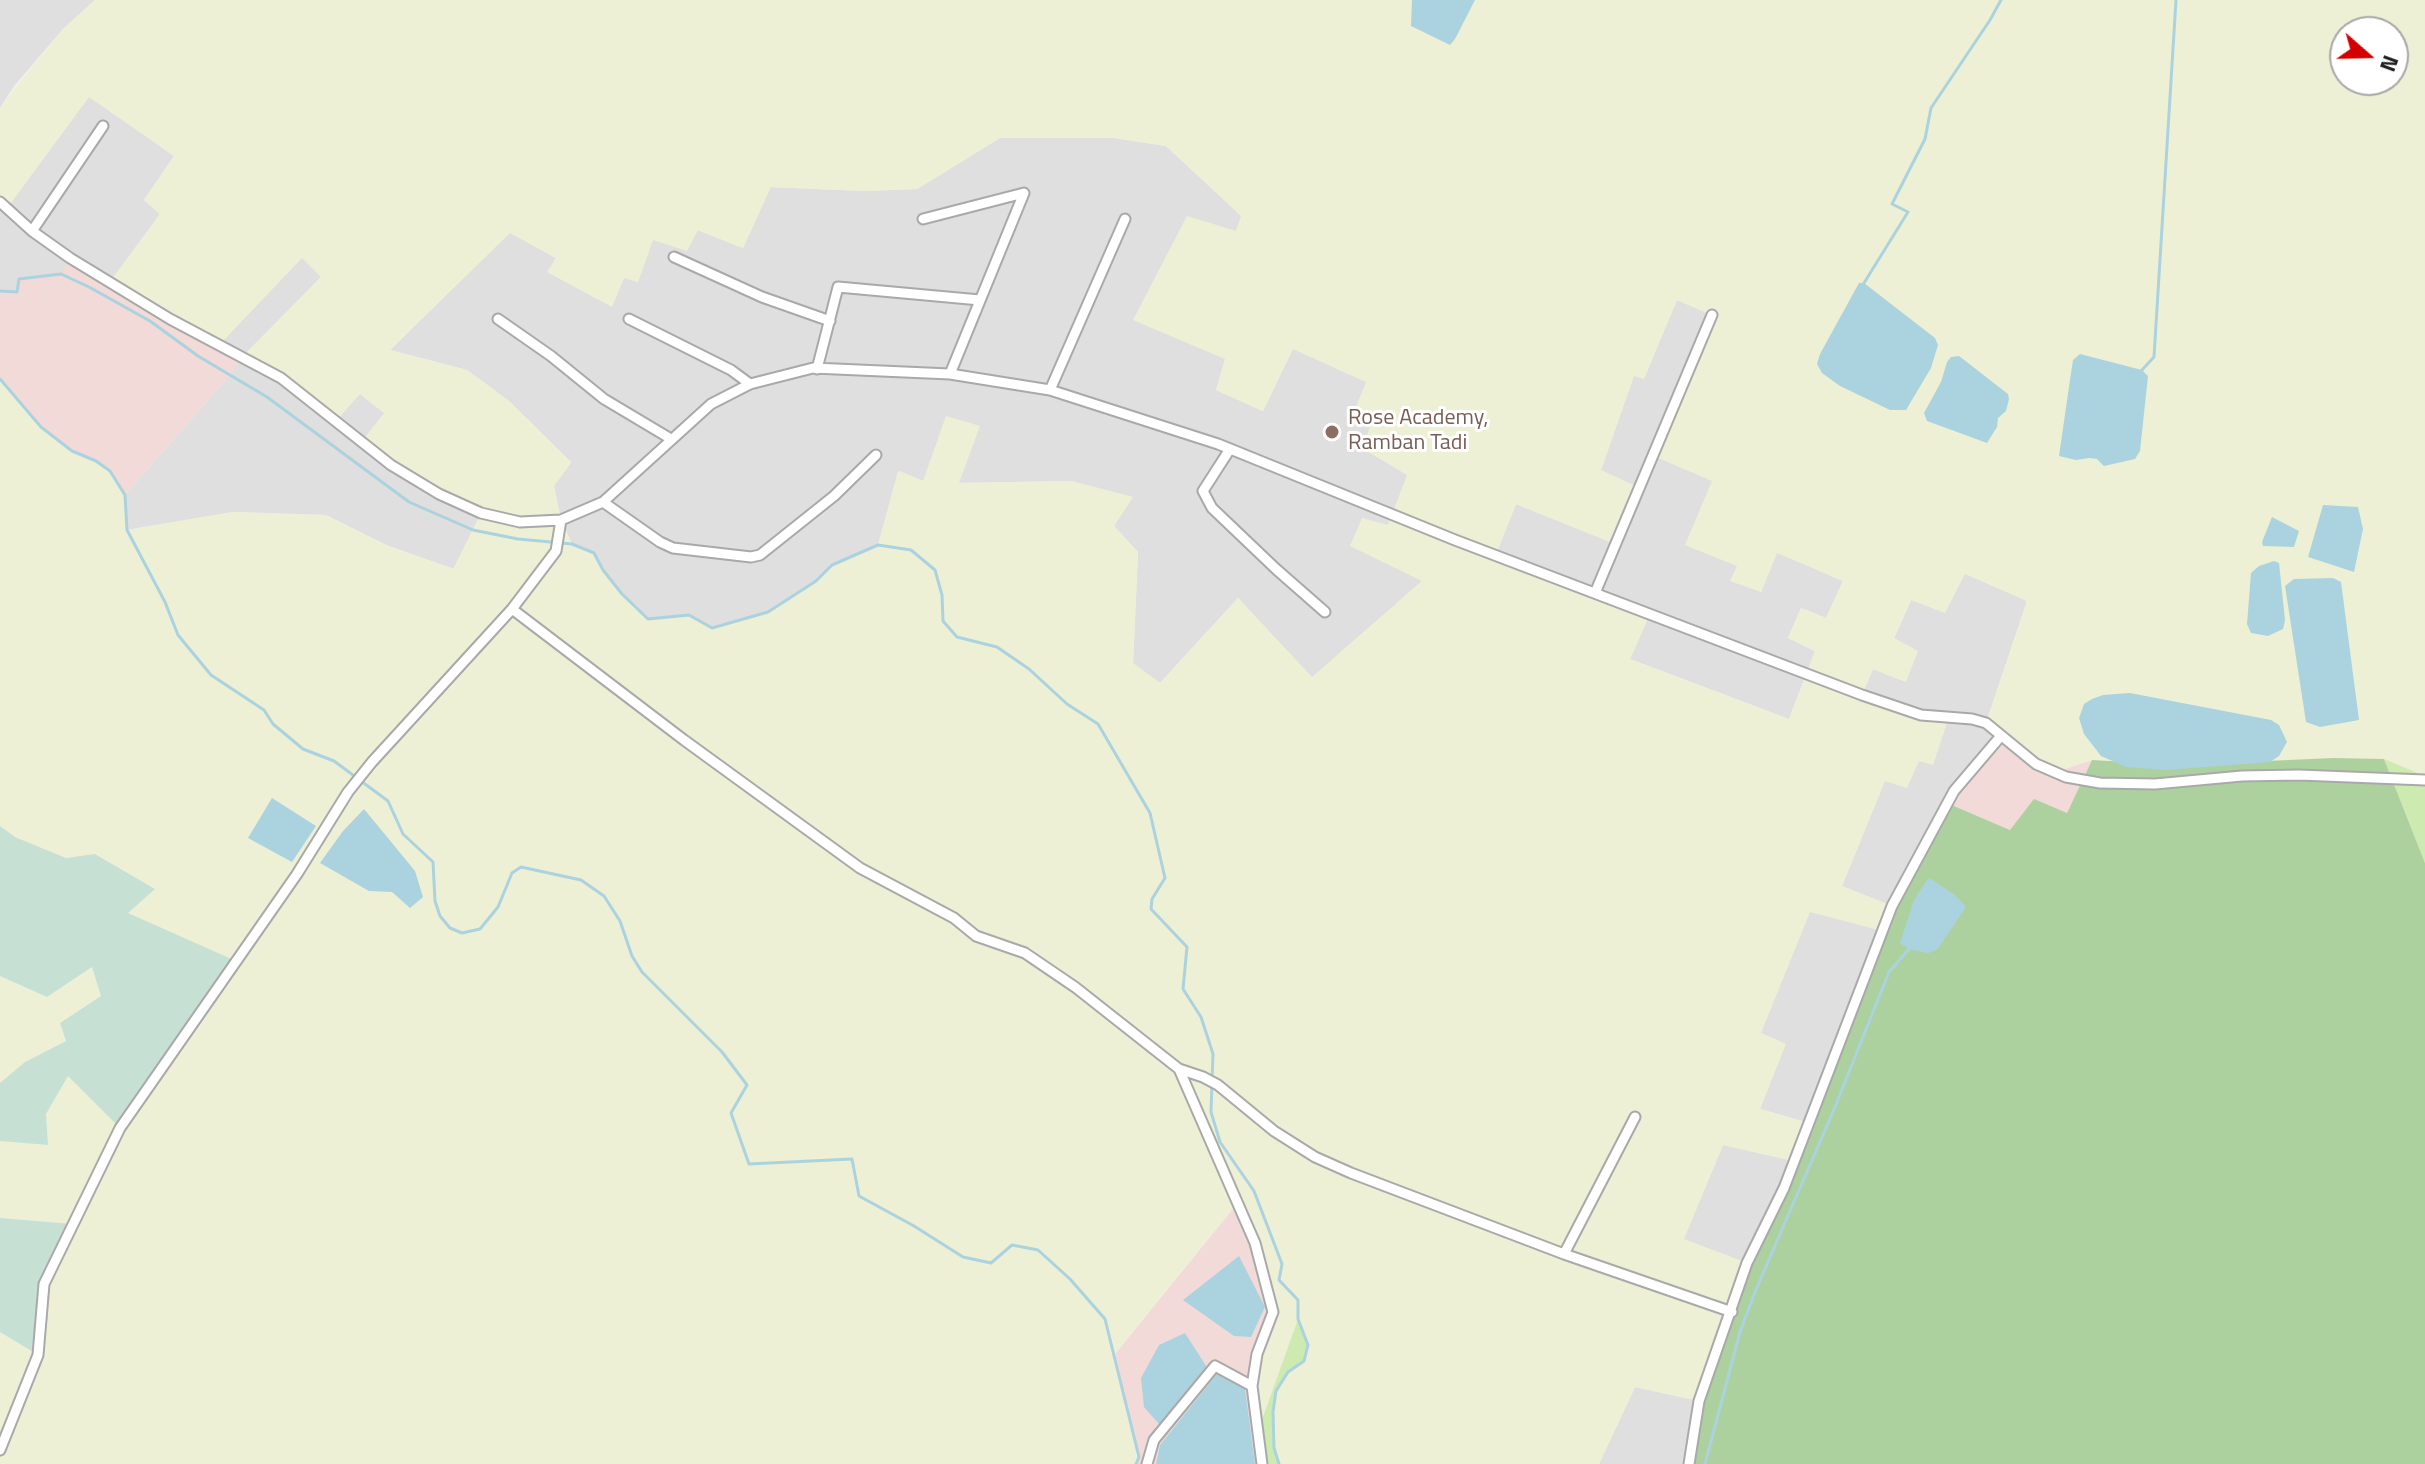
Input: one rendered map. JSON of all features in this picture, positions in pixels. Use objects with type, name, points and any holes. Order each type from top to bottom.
[{"type":"street","points":[[32,231],[103,126]]},
{"type":"street","points":[[923,219],[1024,193],[950,374]]},
{"type":"street","points":[[0,202],[32,231],[90,271],[170,319],[281,378],[391,465],[439,494],[481,513],[520,522],[561,520],[603,502],[711,404],[750,384],[813,368],[950,374],[1050,390],[1230,449],[1876,700],[1921,715],[1986,723],[2000,737],[2052,773],[2100,783],[2155,784],[2242,776],[2299,775],[2425,780]]},
{"type":"street","points":[[1050,390],[1125,219]]},
{"type":"street","points":[[674,257],[762,297],[830,321]]},
{"type":"street","points":[[817,369],[838,287],[980,300]]},
{"type":"street","points":[[1595,593],[1712,315]]},
{"type":"street","points":[[498,319],[604,399],[671,439]]},
{"type":"street","points":[[629,319],[731,370],[750,384]]},
{"type":"street","points":[[1230,449],[1203,491],[1212,508],[1325,612]]},
{"type":"street","points":[[603,502],[673,548],[751,557],[760,555],[834,496],[876,455]]},
{"type":"street","points":[[0,1450],[38,1355],[44,1284],[120,1128],[297,874],[348,792],[512,609],[556,551],[561,520]]},
{"type":"street","points":[[512,609],[860,868],[954,918],[976,936],[1025,953],[1075,987],[1179,1069],[1218,1085],[1274,1131],[1315,1157],[1564,1254],[1732,1312]]},
{"type":"street","points":[[1689,1464],[1699,1401],[1747,1263],[1784,1188],[1892,906],[1954,791],[2000,737]]},
{"type":"street","points":[[1179,1069],[1255,1243],[1273,1312],[1257,1354],[1252,1386],[1262,1464]]},
{"type":"street","points":[[1564,1254],[1635,1117]]},
{"type":"street","points":[[1147,1464],[1154,1440],[1215,1366],[1252,1386]]},
{"type":"shaded area","points":[[0,0],[95,0],[63,29],[14,86],[0,108]]},
{"type":"shaded area","points":[[89,96],[174,156],[144,200],[160,214],[110,282],[61,274],[20,279],[17,292],[0,291],[0,200],[7,208]]},
{"type":"shaded area","points":[[1000,138],[1114,138],[1166,146],[1242,216],[1236,231],[1225,360],[1216,390],[1263,411],[1293,348],[1367,382],[1356,407],[1374,415],[1408,475],[1388,525],[1422,581],[1312,678],[1238,598],[1160,683],[1133,664],[1138,552],[1114,526],[1132,497],[1071,481],[923,481],[899,471],[878,545],[832,565],[816,581],[768,612],[712,628],[689,615],[648,619],[622,594],[594,553],[572,544],[561,520],[554,486],[571,462],[509,401],[467,370],[390,350],[510,232],[556,258],[548,271],[624,277],[637,282],[653,239],[698,230],[743,248],[770,187],[864,191],[917,189]]},
{"type":"shaded area","points":[[302,257],[321,277],[242,357],[359,393],[384,413],[481,513],[454,569],[386,545],[326,515],[233,512],[127,530],[125,495],[230,375],[218,346]]},
{"type":"shaded area","points":[[70,258],[242,358],[125,495],[110,471],[72,451],[41,427],[0,378],[0,291],[17,292],[19,279],[61,274]]},
{"type":"shaded area","points":[[1677,300],[1712,315],[1654,456],[1713,481],[1737,567],[1761,592],[1777,552],[1843,581],[1826,618],[1801,608],[1788,638],[1815,651],[1789,719],[1630,659],[1650,614],[1496,554],[1516,504],[1616,544],[1601,470],[1634,375],[1644,378]]},
{"type":"shaded area","points":[[1965,573],[2027,601],[1986,723],[2000,737],[1892,906],[1842,886],[1885,780],[1862,695],[1873,669],[1906,682],[1894,639],[1911,600]]},
{"type":"shaded area","points":[[2000,737],[2052,773],[2092,760],[2067,813],[2010,830],[1947,803]]},
{"type":"shaded area","points":[[1810,911],[1883,931],[1809,1123],[1760,1109],[1785,1044],[1760,1033]]},
{"type":"shaded area","points":[[1723,1145],[1794,1161],[1747,1263],[1683,1240]]},
{"type":"shaded area","points":[[1237,1203],[1255,1243],[1273,1312],[1262,1464],[1136,1464],[1138,1457],[1115,1354]]},
{"type":"shaded area","points":[[1635,1387],[1699,1401],[1689,1464],[1599,1464]]},
{"type":"green space","points":[[95,0],[2425,0],[2425,776],[2384,759],[2181,765],[2092,760],[2052,773],[1986,723],[2027,601],[1965,574],[1945,613],[1911,600],[1894,638],[1918,651],[1906,682],[1873,669],[1862,695],[1921,715],[1949,717],[1933,765],[1919,761],[1907,788],[1885,781],[1842,886],[1892,906],[1883,931],[1810,912],[1761,1033],[1786,1044],[1760,1109],[1809,1123],[1794,1161],[1723,1145],[1684,1239],[1747,1263],[1699,1401],[1635,1387],[1599,1464],[1280,1464],[1274,1444],[1276,1391],[1288,1372],[1304,1361],[1308,1345],[1298,1320],[1258,1431],[1252,1386],[1273,1312],[1255,1243],[1237,1204],[1115,1354],[1139,1457],[1136,1464],[0,1464],[0,1332],[37,1355],[44,1284],[72,1224],[0,1218],[0,1141],[48,1145],[46,1114],[68,1075],[120,1127],[128,912],[155,889],[96,854],[66,858],[15,837],[0,826],[0,378],[42,427],[72,451],[110,471],[125,495],[127,530],[233,512],[326,515],[386,545],[453,569],[481,514],[439,494],[362,441],[384,413],[360,394],[336,421],[281,378],[242,358],[321,277],[302,258],[218,346],[110,282],[160,214],[144,200],[174,156],[89,97],[7,208],[0,200],[0,108],[63,29]],"holes":[[[1000,138],[1114,138],[1166,146],[1241,216],[1236,231],[1187,216],[1133,320],[1225,359],[1216,390],[1263,411],[1293,349],[1366,382],[1356,407],[1373,416],[1363,449],[1407,475],[1388,525],[1362,518],[1350,546],[1422,581],[1312,677],[1238,598],[1160,683],[1133,663],[1138,552],[1114,526],[1133,497],[1071,481],[959,483],[980,426],[946,416],[923,481],[898,471],[878,545],[832,565],[816,581],[768,612],[712,628],[689,615],[648,619],[622,594],[594,553],[572,544],[561,520],[554,486],[571,463],[509,401],[467,370],[390,350],[510,233],[556,258],[547,272],[612,307],[624,278],[638,282],[653,240],[687,251],[698,230],[743,248],[771,187],[864,191],[917,189]],[[1677,300],[1712,315],[1654,456],[1712,481],[1685,545],[1737,566],[1730,581],[1761,592],[1777,553],[1843,581],[1826,618],[1801,608],[1788,638],[1815,651],[1789,719],[1630,659],[1650,613],[1496,554],[1516,504],[1617,545],[1640,488],[1601,470],[1634,376],[1644,379]]]},
{"type":"green space","points":[[2333,758],[2384,759],[2425,863],[2425,1464],[1689,1464],[1699,1401],[1747,1263],[1784,1188],[1870,963],[1947,803],[2010,830],[2034,799],[2067,813],[2092,760],[2178,765]]},
{"type":"green space","points":[[2384,759],[2425,776],[2425,863]]},
{"type":"green space","points":[[0,826],[15,837],[66,858],[95,854],[155,889],[128,913],[236,961],[120,1128],[68,1076],[46,1114],[48,1145],[0,1141],[0,1083],[25,1062],[66,1041],[60,1023],[101,996],[92,967],[47,997],[0,976]]},
{"type":"green space","points":[[93,967],[101,996],[60,1023],[67,1040],[25,1062],[0,1083],[0,976],[47,997]]},
{"type":"green space","points":[[0,1218],[73,1224],[44,1284],[38,1355],[0,1332]]},
{"type":"green space","points":[[1298,1319],[1308,1345],[1304,1361],[1288,1372],[1276,1391],[1273,1412],[1274,1444],[1280,1464],[1262,1464],[1258,1431]]},
{"type":"water","points":[[1412,0],[1475,0],[1450,45],[1411,26]]},
{"type":"water","points":[[1859,283],[1864,283],[1935,338],[1938,345],[1931,368],[1906,410],[1890,410],[1840,386],[1822,373],[1817,364]]},
{"type":"water","points":[[2080,354],[2142,370],[2148,376],[2140,451],[2135,459],[2104,466],[2097,459],[2076,460],[2059,456],[2073,360]]},
{"type":"water","points":[[1959,356],[2008,394],[2006,411],[1998,418],[1997,427],[1987,443],[1927,421],[1924,413],[1941,382],[1947,362],[1951,357]]},
{"type":"water","points":[[2323,505],[2358,507],[2363,529],[2354,572],[2308,557]]},
{"type":"water","points":[[2272,517],[2299,531],[2294,547],[2263,546]]},
{"type":"water","points":[[2274,561],[2279,563],[2285,620],[2283,629],[2268,636],[2251,633],[2247,624],[2251,573],[2259,566]]},
{"type":"water","points":[[2333,578],[2341,582],[2359,720],[2320,727],[2306,722],[2285,586],[2294,579]]},
{"type":"water","points":[[2130,693],[2271,720],[2279,725],[2287,742],[2279,756],[2270,762],[2166,770],[2126,767],[2101,756],[2084,734],[2079,718],[2084,704],[2092,699]]},
{"type":"water","points":[[272,798],[316,826],[292,862],[248,838]]},
{"type":"water","points":[[364,809],[415,871],[423,897],[410,908],[392,892],[369,891],[320,863]]},
{"type":"water","points":[[1931,879],[1955,895],[1966,907],[1937,950],[1928,953],[1909,949],[1900,943],[1914,900],[1927,880]]},
{"type":"water","points":[[1239,1256],[1265,1307],[1251,1337],[1234,1336],[1183,1300]]},
{"type":"water","points":[[1185,1333],[1208,1369],[1160,1425],[1144,1407],[1141,1378],[1159,1345]]},
{"type":"water","points":[[1217,1374],[1245,1389],[1255,1464],[1156,1464],[1160,1445]]},
{"type":"waterway","points":[[1864,283],[1908,212],[1892,204],[1925,139],[1931,108],[2001,0]]},
{"type":"waterway","points":[[2142,370],[2154,357],[2176,0]]},
{"type":"waterway","points":[[0,291],[17,292],[19,279],[61,274],[89,287],[150,321],[198,356],[267,397],[409,502],[473,530],[518,539],[572,544],[594,553],[622,594],[648,619],[689,615],[712,628],[768,612],[816,581],[832,565],[878,545],[911,550],[935,570],[942,595],[943,621],[957,637],[997,647],[1029,669],[1067,704],[1098,724],[1150,813],[1165,878],[1152,899],[1151,909],[1187,947],[1183,989],[1201,1017],[1213,1054],[1211,1112],[1220,1142],[1254,1191],[1282,1264],[1279,1280],[1298,1300],[1298,1319],[1308,1345],[1304,1361],[1288,1372],[1276,1391],[1274,1448],[1279,1464]]},
{"type":"waterway","points":[[0,379],[41,427],[72,451],[110,471],[125,495],[127,530],[165,602],[178,635],[211,675],[264,710],[273,724],[303,749],[334,761],[388,801],[403,834],[433,862],[435,901],[440,916],[450,928],[462,933],[480,929],[498,907],[512,873],[521,867],[581,880],[604,896],[620,921],[632,956],[642,972],[722,1052],[747,1085],[731,1113],[749,1164],[852,1159],[859,1196],[963,1257],[991,1263],[1012,1245],[1038,1250],[1070,1279],[1105,1319],[1139,1457],[1136,1464]]},
{"type":"waterway","points":[[1705,1464],[1740,1332],[1755,1292],[1889,972],[1909,949]]},
{"type":"place","name":"Rose Academy, Ramban Tadi","points":[[1332,432]]}]
